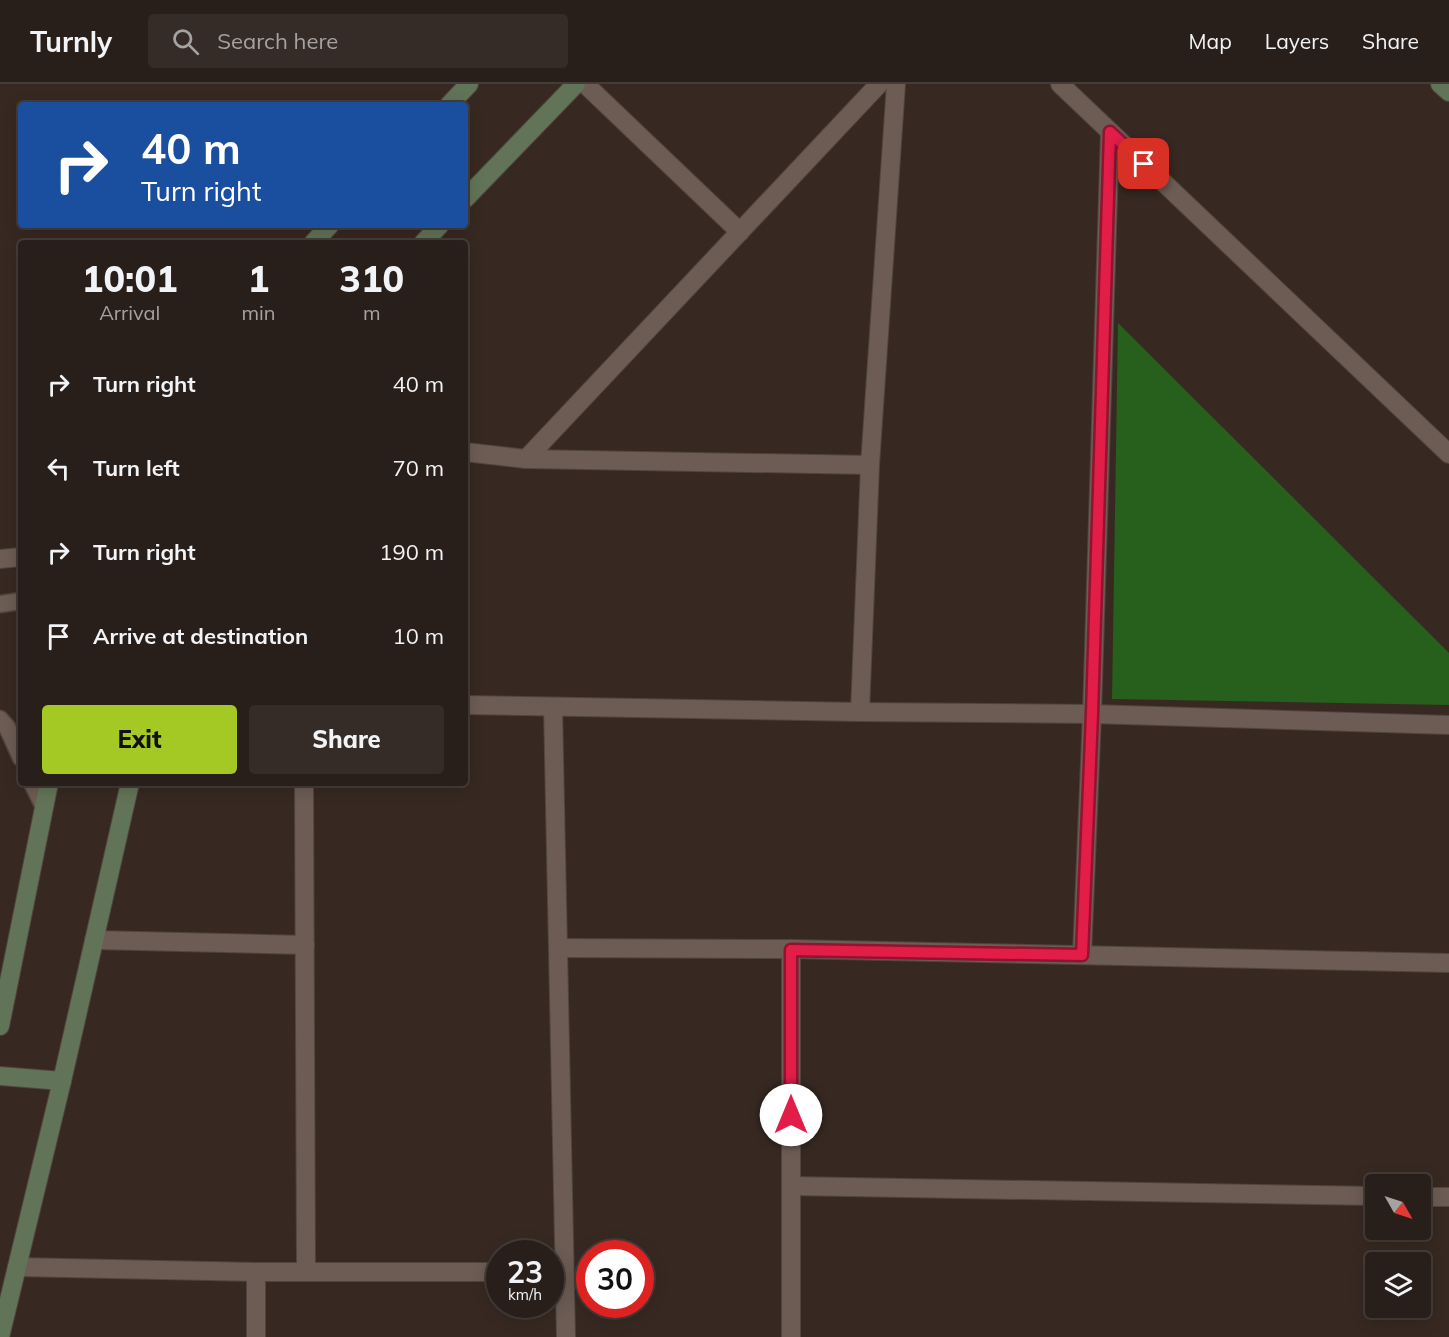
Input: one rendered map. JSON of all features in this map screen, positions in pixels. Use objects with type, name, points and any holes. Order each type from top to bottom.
[{"type":"street","points":[[452,102],[469,84]]},
{"type":"street","points":[[468,196],[576,84]]},
{"type":"street","points":[[585,84],[740,232]]},
{"type":"street","points":[[526,459],[879,84]]},
{"type":"street","points":[[860,712],[870,465],[896,84]]},
{"type":"street","points":[[1060,84],[1449,454]]},
{"type":"street","points":[[1440,84],[1449,92]]},
{"type":"street","points":[[1082,955],[1110,132]]},
{"type":"street","points":[[316,240],[327,228]]},
{"type":"street","points":[[426,240],[437,228]]},
{"type":"street","points":[[468,452],[526,459],[870,465]]},
{"type":"street","points":[[0,558],[18,557]]},
{"type":"street","points":[[468,705],[1092,714],[1449,725]]},
{"type":"street","points":[[553,707],[558,948],[558,1240]]},
{"type":"street","points":[[0,1026],[48,786]]},
{"type":"street","points":[[0,1337],[62,1081],[129,786]]},
{"type":"street","points":[[304,786],[306,1270]]},
{"type":"street","points":[[94,940],[305,945]]},
{"type":"street","points":[[558,948],[791,950],[1449,963]]},
{"type":"street","points":[[791,950],[791,1337]]},
{"type":"street","points":[[0,1076],[62,1081]]},
{"type":"street","points":[[791,1186],[1365,1196]]},
{"type":"street","points":[[1431,1197],[1449,1197]]},
{"type":"street","points":[[17,1267],[256,1272],[306,1270],[486,1272]]},
{"type":"street","points":[[256,1272],[256,1337]]},
{"type":"street","points":[[564,1318],[566,1337]]},
{"type":"lane","points":[[0,604],[18,601]]},
{"type":"lane","points":[[0,719],[7,727],[18,751]]},
{"type":"lane","points":[[34,786],[44,807]]},
{"type":"green space","points":[[1118,323],[1449,653],[1449,705],[1112,699]]},
{"type":"route","points":[[791,1115],[791,950],[1082,955],[1110,132],[1144,164]]}]
